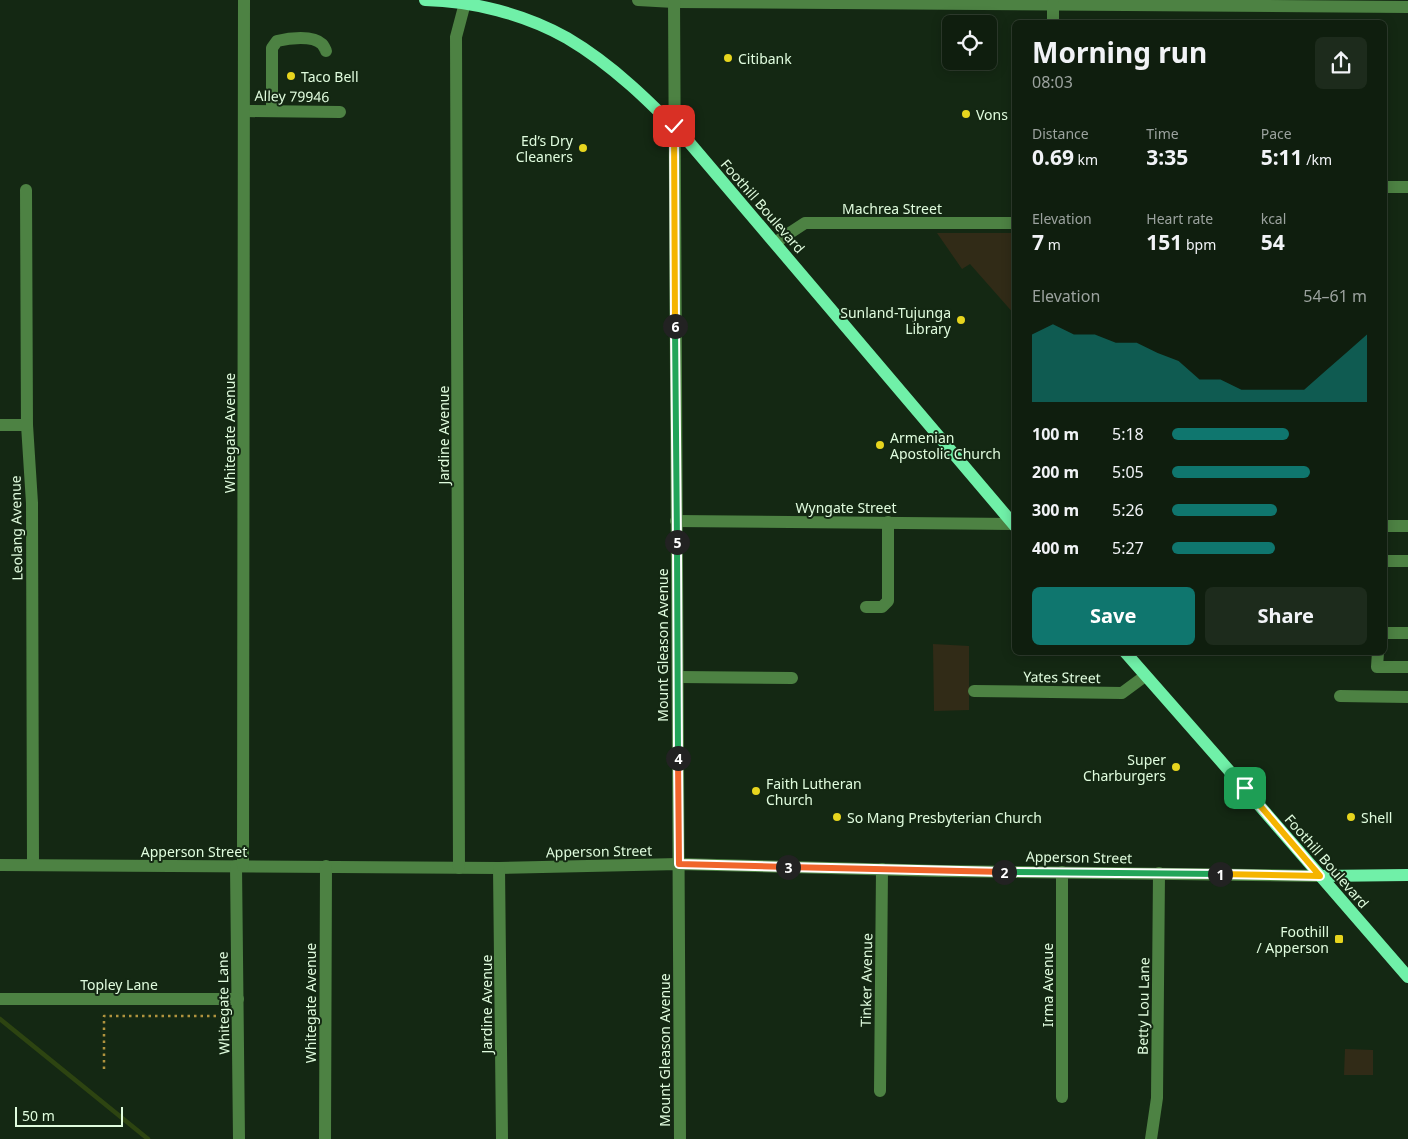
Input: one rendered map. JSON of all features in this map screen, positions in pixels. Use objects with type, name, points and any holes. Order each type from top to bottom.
[{"type":"main road","name":"Foothill Boulevard","points":[[425,0],[459,2],[513,16],[566,38],[600,60],[632,85],[674,126],[776,242],[840,321],[1012,522]]},
{"type":"main road","name":"Foothill Boulevard","points":[[1128,655],[1408,977]]},
{"type":"main road","name":"Apperson Street","points":[[1320,876],[1408,875]]},
{"type":"street","name":"Whitegate Avenue","points":[[240,866],[244,0]]},
{"type":"street","points":[[459,2],[484,0]]},
{"type":"street","points":[[638,0],[1408,7]]},
{"type":"street","name":"Mount Gleason Avenue","points":[[674,1],[680,1139]]},
{"type":"street","name":"Jardine Avenue","points":[[459,2],[456,37],[459,868]]},
{"type":"street","points":[[1053,20],[1056,3]]},
{"type":"street","points":[[272,111],[272,48],[277,41],[307,39],[323,44],[326,51]]},
{"type":"street","name":"Alley 79946","points":[[244,111],[340,112]]},
{"type":"street","points":[[1387,186],[1408,187]]},
{"type":"street","name":"Leolang Avenue","points":[[26,190],[27,425],[32,503],[33,865]]},
{"type":"street","name":"Machrea Street","points":[[776,242],[804,223],[1012,223]]},
{"type":"street","points":[[0,425],[27,425]]},
{"type":"street","name":"Wyngate Street","points":[[676,521],[1012,524]]},
{"type":"street","points":[[866,607],[882,607],[888,601],[888,522]]},
{"type":"street","points":[[1387,526],[1408,526]]},
{"type":"street","points":[[1387,561],[1408,561]]},
{"type":"street","points":[[1387,633],[1408,633]]},
{"type":"street","points":[[1378,655],[1378,667],[1408,667]]},
{"type":"street","name":"Yates Street","points":[[974,691],[1122,692],[1145,676]]},
{"type":"street","points":[[678,677],[792,678]]},
{"type":"street","points":[[1340,696],[1408,697]]},
{"type":"street","name":"Apperson Street","points":[[0,865],[499,868],[679,864],[1320,876]]},
{"type":"street","name":"Whitegate Lane","points":[[239,1139],[238,999],[240,866]]},
{"type":"street","name":"Whitegate Avenue","points":[[325,1139],[326,866]]},
{"type":"street","name":"Jardine Avenue","points":[[499,868],[502,1139]]},
{"type":"street","name":"Tinker Avenue","points":[[880,1091],[882,869]]},
{"type":"street","name":"Irma Avenue","points":[[1062,872],[1062,1097]]},
{"type":"street","name":"Betty Lou Lane","points":[[1151,1139],[1157,1098],[1159,873]]},
{"type":"street","name":"Topley Lane","points":[[0,999],[238,999]]},
{"type":"path","points":[[104,1069],[104,1016],[226,1016]]},
{"type":"shaded area","points":[[937,233],[1012,233],[1012,312],[970,264],[962,269]]},
{"type":"shaded area","points":[[933,644],[969,646],[969,710],[934,711]]},
{"type":"shaded area","points":[[1345,1049],[1373,1050],[1373,1075],[1344,1075]]},
{"type":"waterway","points":[[0,1019],[148,1139]]},
{"type":"place","name":"Citibank","points":[[728,58]]},
{"type":"place","name":"Taco Bell","points":[[291,76]]},
{"type":"place","name":"Vons","points":[[966,114]]},
{"type":"place","name":"Ed’s Dry Cleaners","points":[[583,148]]},
{"type":"place","name":"Sunland-Tujunga Library","points":[[961,320]]},
{"type":"place","name":"Armenian Apostolic Church","points":[[880,445]]},
{"type":"place","name":"Super Charburgers","points":[[1176,767]]},
{"type":"place","name":"Faith Lutheran Church","points":[[756,791]]},
{"type":"place","name":"So Mang Presbyterian Church","points":[[837,817]]},
{"type":"place","name":"Shell","points":[[1351,817]]},
{"type":"place","name":"Foothill / Apperson","points":[[1339,939]]},
{"type":"route","points":[[674,126],[679,864],[941,871],[1320,876],[1245,788]]}]
